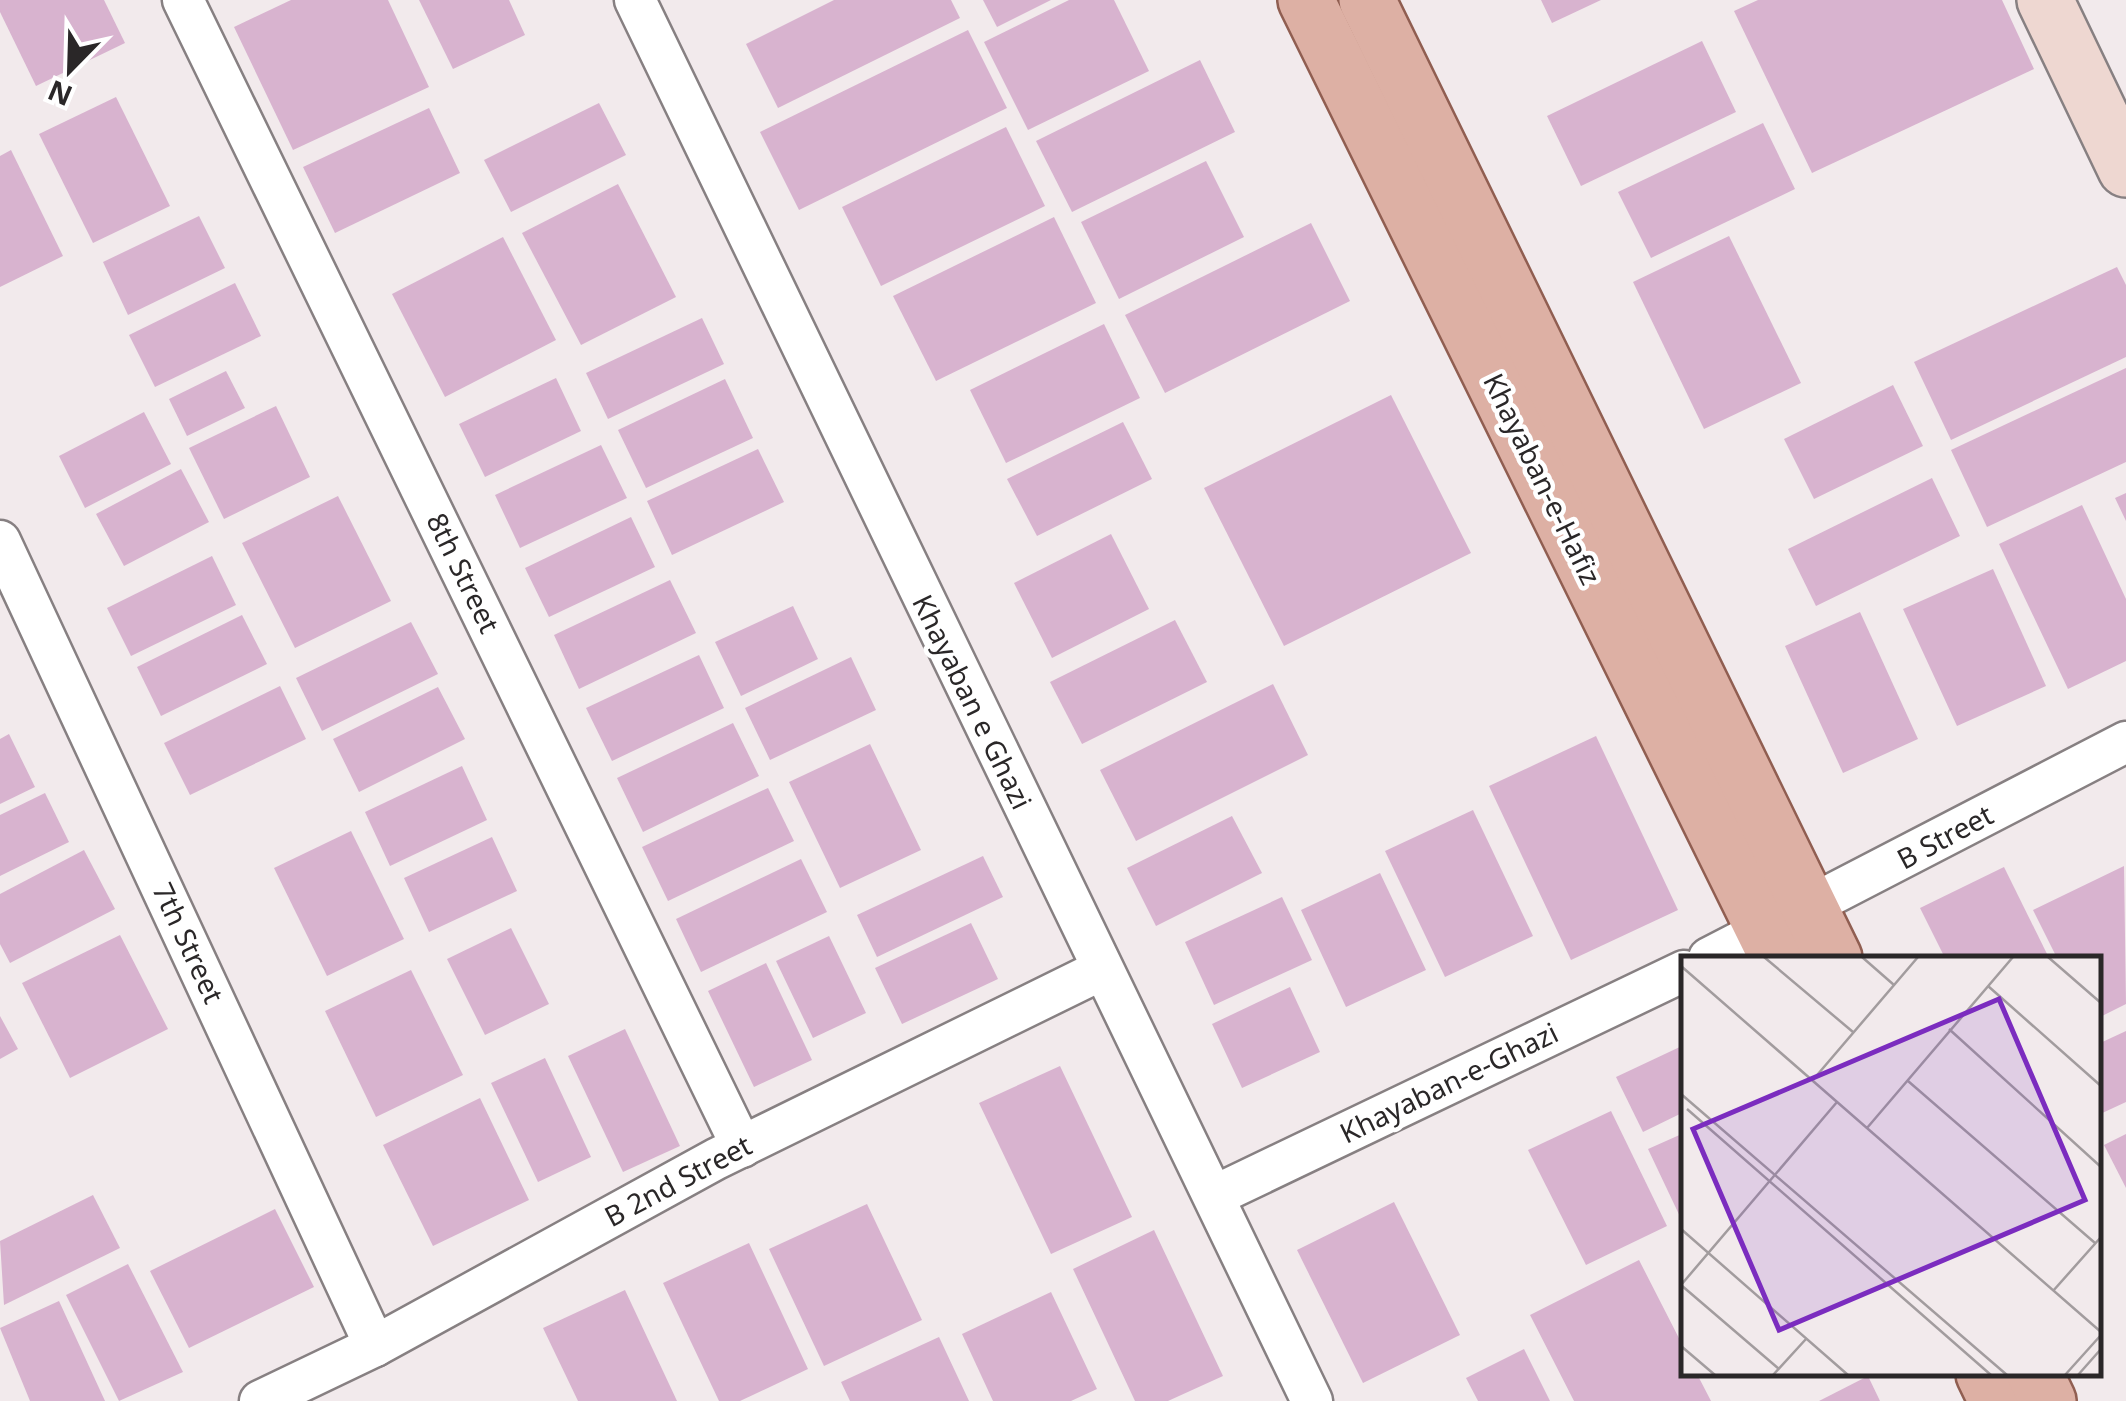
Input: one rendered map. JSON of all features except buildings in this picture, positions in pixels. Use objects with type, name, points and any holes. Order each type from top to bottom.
[{"type":"main road","name":"Khayaban-e-Hafiz","points":[[1306,0],[1784,932],[1830,956]]},
{"type":"main road","name":"Khayaban-e-Hafiz","points":[[1367,0],[1784,932]]},
{"type":"main road","points":[[1985,1376],[1998,1401]]},
{"type":"main road","points":[[2036,1376],[2048,1401]]},
{"type":"street","name":"8th Street","points":[[183,0],[742,1146]]},
{"type":"street","name":"Khayaban e Ghazi","points":[[635,0],[1101,970],[1214,1196],[1297,1396]]},
{"type":"street","points":[[2044,0],[2126,169]]},
{"type":"street","name":"7th Street","points":[[0,540],[375,1346]]},
{"type":"street","name":"B Street","points":[[1784,932],[2126,742]]},
{"type":"street","points":[[1715,956],[1784,932]]},
{"type":"street","name":"B 2nd Street","points":[[260,1401],[375,1346],[742,1146],[1101,970]]},
{"type":"street","name":"Khayaban-e-Ghazi","points":[[1214,1196],[1681,971]]}]
